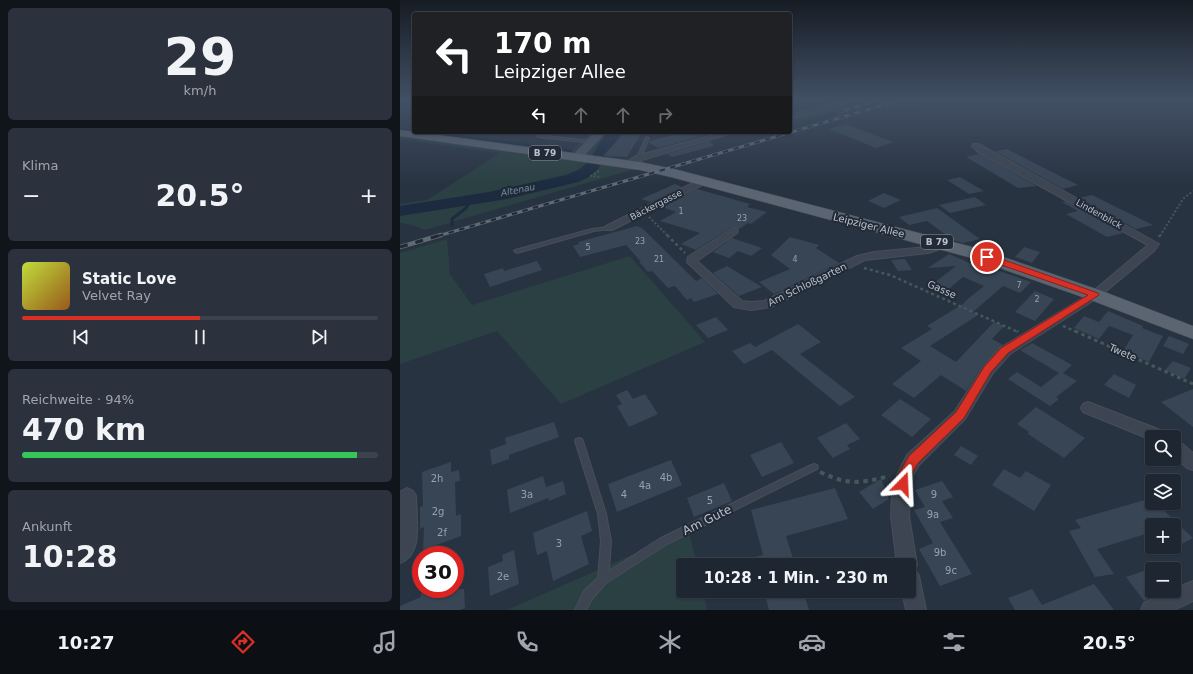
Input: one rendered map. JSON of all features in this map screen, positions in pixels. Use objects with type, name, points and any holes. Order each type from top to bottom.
[{"type":"main road","name":"B 79","points":[[400,133],[583,158],[605,165]]},
{"type":"main road","name":"Leipziger Allee","points":[[605,165],[632,161],[938,243],[1013,265],[1193,333]]},
{"type":"street","points":[[583,158],[591,142],[600,134]]},
{"type":"street","points":[[632,161],[723,134]]},
{"type":"street","name":"Lindenblick","points":[[976,146],[1154,244]]},
{"type":"street","name":"Bäckergasse","points":[[609,228],[703,181]]},
{"type":"street","points":[[692,259],[733,231]]},
{"type":"street","name":"Am Schloßgarten","points":[[692,259],[692,262],[738,304],[751,306],[767,304],[862,258],[874,254],[928,250],[934,248],[938,243]]},
{"type":"street","points":[[906,558],[900,516],[901,493],[905,475],[913,460],[960,415],[988,370],[1005,351],[1095,295],[1154,244]]},
{"type":"street","points":[[1088,408],[1145,430]]},
{"type":"street","points":[[1181,453],[1193,463]]},
{"type":"street","points":[[400,554],[407,546],[407,496]]},
{"type":"street","points":[[1151,610],[1193,591]]},
{"type":"street","points":[[914,598],[916,610]]},
{"type":"lane","points":[[539,136],[591,142]]},
{"type":"lane","points":[[632,161],[647,138]]},
{"type":"lane","points":[[517,251],[594,230],[609,228]]},
{"type":"lane","points":[[579,441],[602,514],[606,541],[603,580]]},
{"type":"lane","name":"Am Gute","points":[[580,610],[588,595],[603,580],[664,541],[814,467]]},
{"type":"path","points":[[599,177],[591,176],[605,165]]},
{"type":"path","points":[[1154,244],[1183,199],[1193,192]]},
{"type":"path","points":[[643,211],[692,259]]},
{"type":"path","name":"Gasse","points":[[849,264],[890,275],[1027,336]]},
{"type":"path","name":"Twete","points":[[1052,322],[1193,384]]},
{"type":"path","points":[[814,467],[820,472],[836,480],[852,483],[874,481],[888,476],[905,475]]},
{"type":"green space","points":[[400,128],[412,130],[412,134],[445,134],[571,151],[590,134],[616,134],[610,140],[599,157],[652,164],[425,230],[412,225],[400,223],[400,204],[427,200],[500,153],[400,139]]},
{"type":"green space","points":[[447,239],[450,274],[472,305],[630,256],[705,342],[561,404],[497,331],[400,364],[400,253]]},
{"type":"green space","points":[[690,536],[695,558],[676,558],[676,598],[704,598],[707,610],[507,610],[664,541]]},
{"type":"building","points":[[834,127],[855,127],[893,142],[876,148],[829,129]]},
{"type":"building","points":[[623,134],[641,134],[627,157],[603,156]]},
{"type":"building","points":[[676,134],[705,135],[658,148],[649,143],[650,141]]},
{"type":"building","points":[[710,141],[714,146],[672,157],[667,154]]},
{"type":"building","points":[[1007,149],[1078,185],[1063,189],[995,151]]},
{"type":"building","points":[[979,154],[1037,186],[1018,188],[966,157]]},
{"type":"building","points":[[960,177],[984,191],[969,194],[947,180]]},
{"type":"building","points":[[675,184],[682,187],[651,202],[641,199]]},
{"type":"building","points":[[697,189],[750,204],[747,207],[767,212],[751,224],[748,223],[739,229],[732,227],[696,250],[681,244],[700,233],[660,221],[676,212],[662,207]]},
{"type":"building","points":[[884,193],[901,200],[884,208],[868,201]]},
{"type":"building","points":[[1092,195],[1153,225],[1136,229],[1079,198]]},
{"type":"building","points":[[975,197],[986,205],[950,213],[939,205]]},
{"type":"building","points":[[1065,201],[1123,233],[1107,237],[1066,214],[1078,211],[1062,202]]},
{"type":"building","points":[[937,208],[980,239],[963,243],[953,240],[927,221],[909,225],[899,217]]},
{"type":"building","points":[[637,226],[642,228],[696,281],[702,278],[718,294],[694,302],[691,298],[687,300],[675,286],[668,288],[652,271],[648,272],[626,245],[580,257],[573,246],[579,244],[578,242]]},
{"type":"building","points":[[790,237],[819,245],[816,248],[839,263],[774,294],[759,282],[790,269],[771,255]]},
{"type":"building","points":[[732,238],[762,248],[751,256],[738,251],[729,258],[713,252]]},
{"type":"building","points":[[1024,247],[1040,252],[1032,263],[1015,257]]},
{"type":"building","points":[[949,254],[993,273],[997,270],[1031,282],[1020,293],[1003,286],[973,312],[978,315],[930,346],[956,362],[994,322],[1004,326],[992,339],[1003,345],[982,366],[966,391],[941,375],[914,398],[892,384],[921,361],[901,348],[932,329],[927,326],[966,302],[964,302],[984,286],[963,277],[944,293],[930,286],[956,266],[928,268]]},
{"type":"building","points":[[905,259],[912,270],[898,271],[891,260]]},
{"type":"building","points":[[537,261],[542,270],[490,287],[484,274],[503,268],[504,271]]},
{"type":"building","points":[[727,266],[762,287],[739,296],[713,273]]},
{"type":"building","points":[[1035,291],[1054,299],[1035,321],[1015,312]]},
{"type":"building","points":[[1108,311],[1143,326],[1142,328],[1163,336],[1149,362],[1123,351],[1133,335],[1109,326],[1099,339],[1074,328],[1084,316],[1099,322]]},
{"type":"building","points":[[716,317],[728,330],[708,338],[696,325]]},
{"type":"building","points":[[798,324],[821,342],[800,354],[855,397],[840,406],[772,350],[744,364],[732,351],[750,343],[755,347]]},
{"type":"building","points":[[1169,336],[1189,344],[1183,354],[1163,346]]},
{"type":"building","points":[[1032,343],[1072,365],[1063,373],[1077,381],[1056,397],[1059,399],[1050,406],[1008,379],[1017,372],[1041,387],[1059,373],[1020,350]]},
{"type":"building","points":[[1173,361],[1191,368],[1184,379],[1165,370]]},
{"type":"building","points":[[1114,374],[1136,385],[1129,398],[1104,385]]},
{"type":"building","points":[[1193,389],[1193,427],[1161,402]]},
{"type":"building","points":[[627,390],[633,399],[645,394],[658,414],[629,427],[617,406],[622,404],[616,395]]},
{"type":"building","points":[[900,399],[931,419],[912,437],[881,415]]},
{"type":"building","points":[[1036,407],[1085,438],[1064,458],[1028,434],[1029,432],[1017,424]]},
{"type":"building","points":[[554,422],[559,437],[509,455],[509,459],[492,465],[490,450],[506,444],[505,438]]},
{"type":"building","points":[[846,423],[860,439],[847,445],[850,449],[833,458],[817,438]]},
{"type":"building","points":[[781,442],[794,463],[762,477],[750,455]]},
{"type":"building","points":[[961,446],[978,456],[971,465],[954,455]]},
{"type":"building","points":[[671,460],[682,485],[617,512],[608,484]]},
{"type":"building","points":[[451,462],[451,472],[459,470],[460,481],[455,482],[456,516],[461,514],[461,536],[434,546],[423,546],[424,527],[420,529],[420,507],[423,506],[422,472]]},
{"type":"building","points":[[1004,469],[1020,478],[1026,471],[1051,485],[1034,511],[992,485]]},
{"type":"building","points":[[543,476],[546,487],[563,481],[566,494],[549,501],[548,498],[510,513],[507,490]]},
{"type":"building","points":[[881,479],[889,499],[873,509],[859,492]]},
{"type":"building","points":[[942,481],[953,497],[942,501],[953,518],[940,522],[972,574],[940,586],[919,549],[933,543],[914,510],[925,507],[915,490]]},
{"type":"building","points":[[724,483],[732,501],[694,517],[687,498]]},
{"type":"building","points":[[835,488],[848,519],[786,536],[793,558],[755,558],[763,555],[751,510]]},
{"type":"building","points":[[1145,500],[1145,510],[1163,510],[1172,518],[1145,518],[1145,534],[1097,549],[1114,574],[1095,577],[1069,531],[1081,528],[1075,520]]},
{"type":"building","points":[[587,511],[592,531],[581,536],[589,564],[553,581],[547,551],[537,555],[533,533]]},
{"type":"building","points":[[1181,527],[1193,538],[1181,543]]},
{"type":"building","points":[[514,550],[519,584],[490,596],[488,567],[503,561],[502,555]]},
{"type":"building","points":[[1145,570],[1145,598],[1152,598],[1144,601],[1126,577]]},
{"type":"building","points":[[1094,584],[1114,610],[1015,610],[1008,598],[1032,589],[1042,605]]},
{"type":"building","points":[[464,589],[465,608],[460,610],[400,610],[400,606],[419,598],[464,598]]},
{"type":"building","points":[[766,598],[805,598],[809,610],[769,610]]},
{"type":"waterway","points":[[400,129],[412,131]]},
{"type":"waterway","points":[[440,134],[571,151]]},
{"type":"waterway","name":"Altenau","points":[[400,211],[507,194],[560,182],[578,176],[592,166],[612,134]]},
{"type":"waterway","points":[[452,225],[452,219],[466,208],[470,200]]},
{"type":"railway","points":[[792,132],[807,127]]},
{"type":"railway","points":[[438,236],[785,134]]},
{"type":"railway","points":[[400,247],[441,235]]},
{"type":"route","points":[[903,484],[905,475],[913,460],[960,415],[988,370],[1005,351],[1095,295],[987,257]]}]
